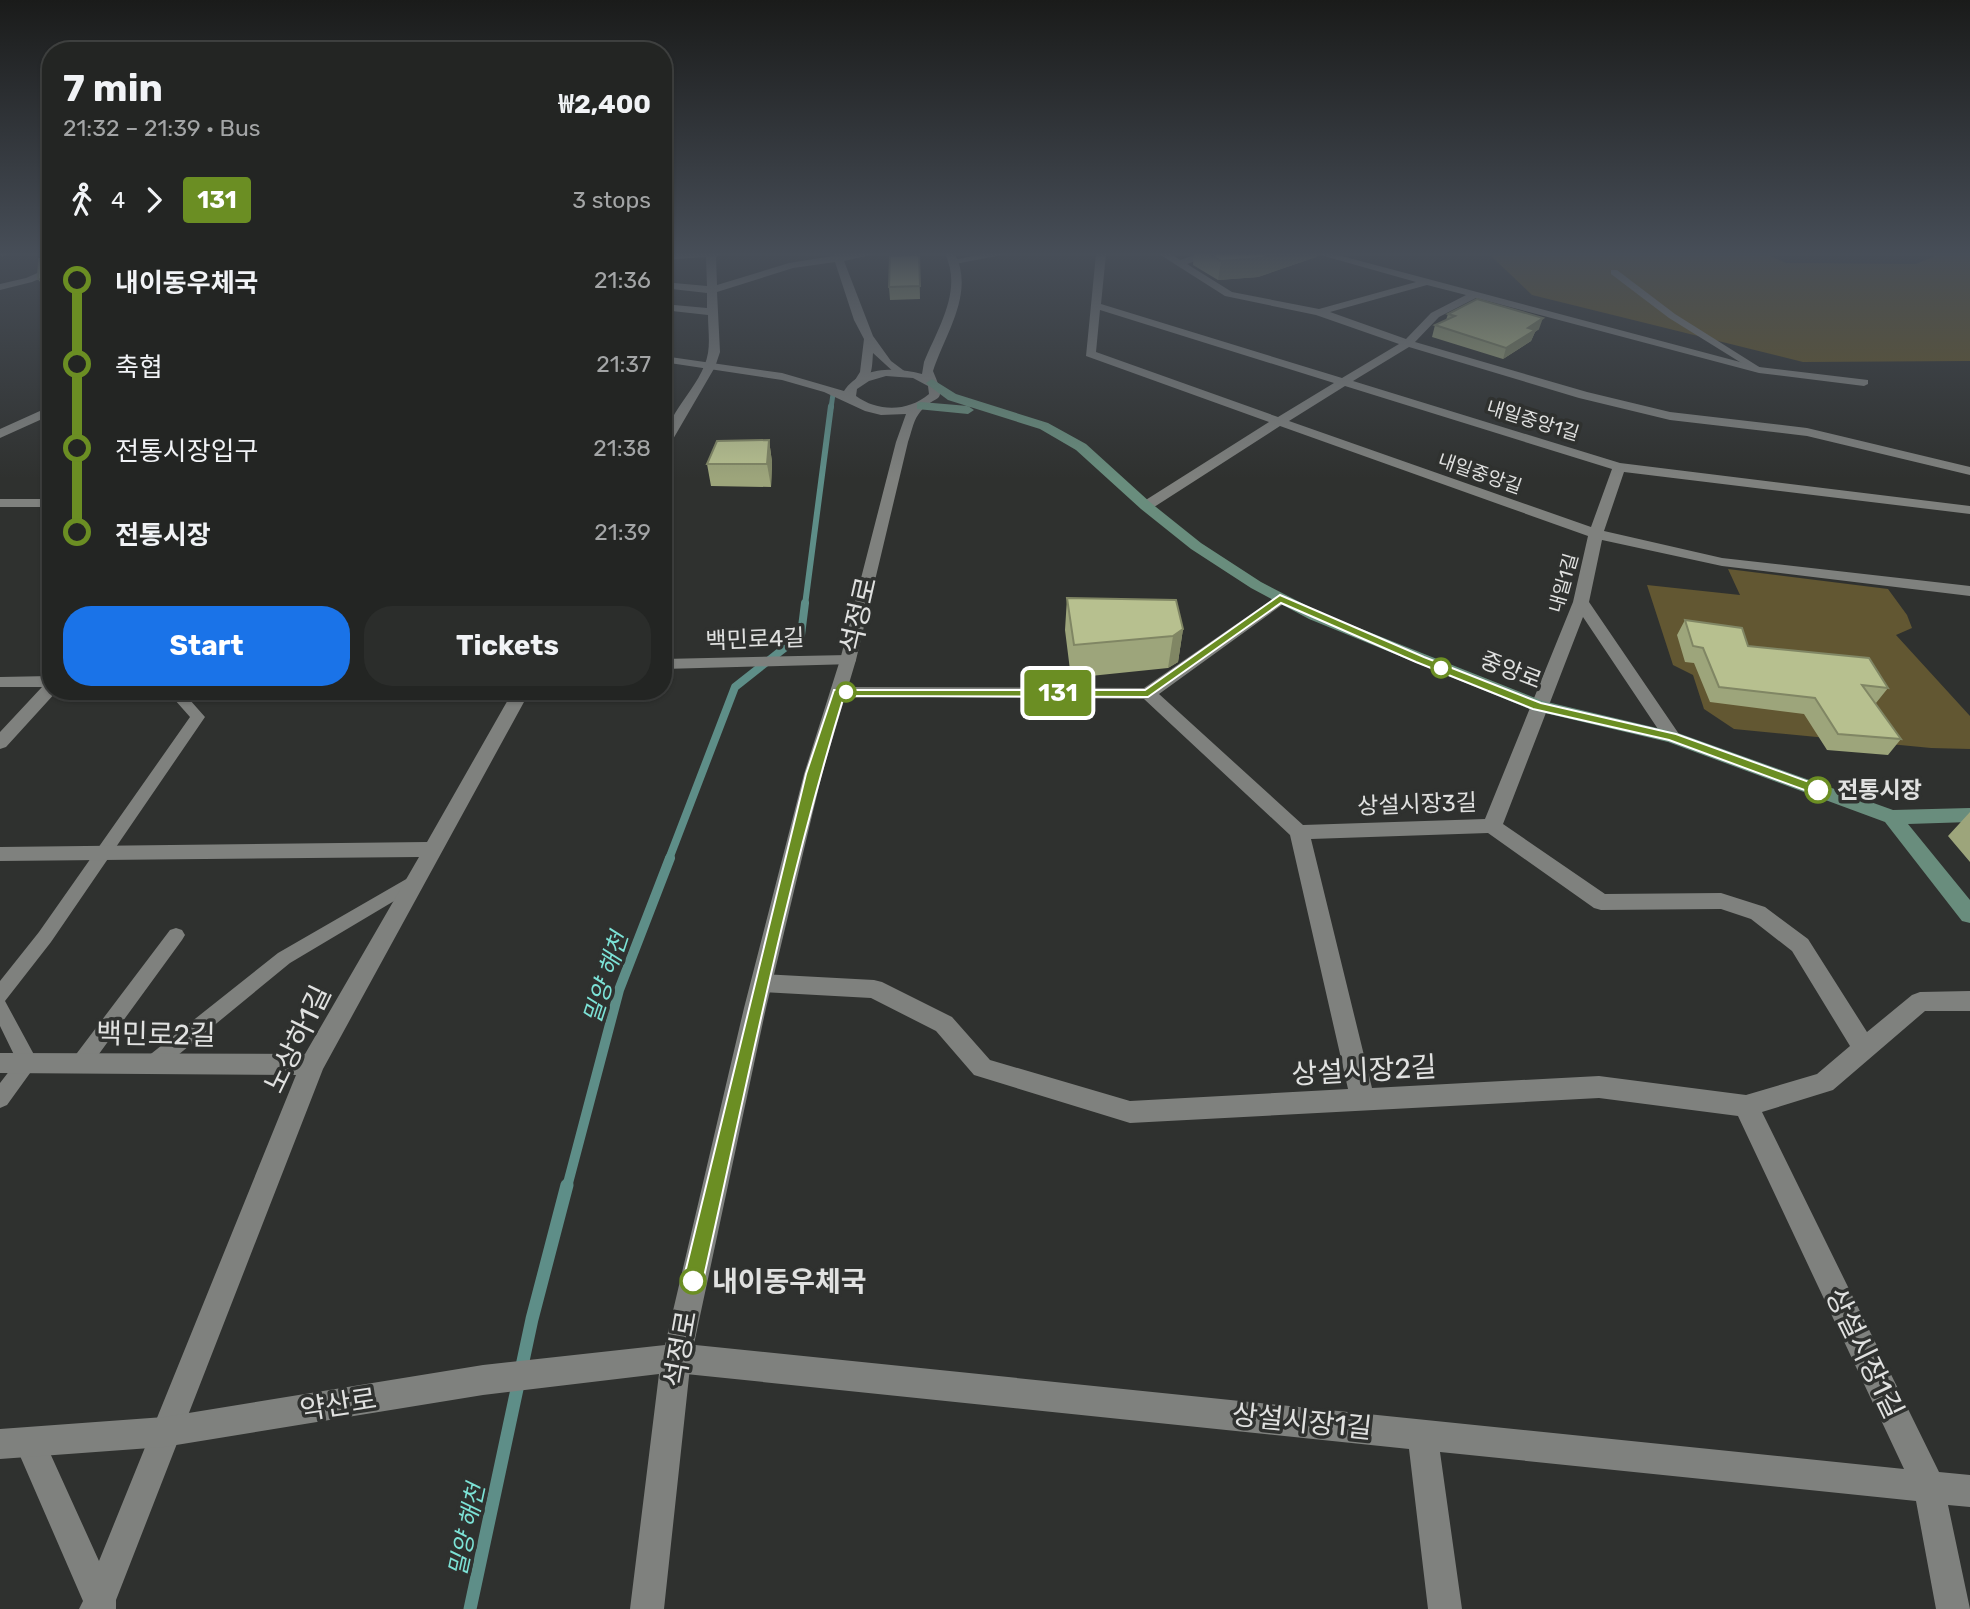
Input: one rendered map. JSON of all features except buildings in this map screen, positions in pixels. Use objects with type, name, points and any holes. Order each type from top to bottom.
[{"type":"main road","points":[[932,383],[951,397],[1003,415]]},
{"type":"main road","points":[[921,405],[1003,415]]},
{"type":"main road","name":"중앙로","points":[[1003,415],[1044,426],[1082,447],[1146,506],[1196,546],[1280,599],[1420,660],[1538,706],[1672,737],[1892,817]]},
{"type":"main road","points":[[1892,817],[1970,815]]},
{"type":"main road","points":[[1892,817],[1970,915]]},
{"type":"street","points":[[672,431],[709,367],[715,352],[714,329]]},
{"type":"street","points":[[864,329],[868,341],[891,368],[901,373]]},
{"type":"street","points":[[932,383],[928,372],[942,329]]},
{"type":"street","name":"내일중앙길","points":[[1094,329],[1090,355],[1596,534],[1722,562],[1970,591]]},
{"type":"street","name":"내일중앙1길","points":[[1172,329],[1619,467],[1970,510]]},
{"type":"street","name":"내일중앙1길","points":[[1368,329],[1583,396],[1670,416],[1807,432],[1970,471]]},
{"type":"street","points":[[1146,506],[1408,343],[1421,329]]},
{"type":"street","points":[[1607,329],[1759,370],[1864,382]]},
{"type":"street","points":[[861,380],[866,372],[868,341]]},
{"type":"street","points":[[901,373],[936,345]]},
{"type":"street","points":[[672,361],[777,377],[837,392],[887,420]]},
{"type":"street","points":[[850,398],[852,385],[879,374],[914,375],[932,383]]},
{"type":"street","points":[[777,377],[861,380]]},
{"type":"street","name":"석정로","points":[[647,1609],[676,1358],[762,983],[813,774],[839,692],[840,660],[898,437],[912,414],[935,395],[936,389],[932,383]]},
{"type":"street","points":[[867,408],[895,411],[921,405]]},
{"type":"street","points":[[0,434],[42,414]]},
{"type":"street","name":"내일1길","points":[[1538,706],[1581,602],[1596,534],[1619,467]]},
{"type":"street","points":[[0,503],[42,503]]},
{"type":"street","points":[[839,692],[1148,694],[1280,599]]},
{"type":"street","points":[[1581,602],[1672,737]]},
{"type":"street","name":"백민로4길","points":[[672,664],[840,660]]},
{"type":"street","points":[[0,682],[42,681]]},
{"type":"street","points":[[1148,694],[1299,832],[1362,1100]]},
{"type":"street","points":[[0,743],[42,697]]},
{"type":"street","name":"노상하1길","points":[[99,1606],[164,1432],[312,1065],[517,700]]},
{"type":"street","name":"상설시장3길","points":[[1299,832],[1492,826],[1538,706]]},
{"type":"street","points":[[1492,826],[1601,902],[1721,901],[1758,913],[1800,945],[1864,1048]]},
{"type":"street","points":[[0,854],[433,849]]},
{"type":"street","name":"상설시장2길","points":[[762,983],[874,989],[944,1024],[982,1068],[1130,1112],[1599,1087],[1746,1107],[1824,1082],[1920,1002],[1970,1000]]},
{"type":"street","name":"백민로2길","points":[[0,1063],[312,1065]]},
{"type":"street","name":"상설시장1길","points":[[1746,1107],[1928,1486]]},
{"type":"street","name":"약산로","points":[[14,1443],[164,1432],[483,1380],[676,1358]]},
{"type":"street","name":"상설시장1길","points":[[676,1358],[1970,1491]]},
{"type":"street","points":[[1422,1433],[1444,1609]]},
{"type":"street","points":[[14,1443],[99,1606]]},
{"type":"street","points":[[1928,1486],[1953,1609]]},
{"type":"lane","points":[[1693,329],[1759,370]]},
{"type":"lane","points":[[2,989],[104,853],[198,717],[182,700]]},
{"type":"lane","points":[[154,1063],[284,958],[415,880]]},
{"type":"lane","points":[[81,1063],[176,935]]},
{"type":"lane","points":[[0,1007],[27,1062],[0,1098]]},
{"type":"shaded area","points":[[1670,329],[1970,329],[1970,361],[1803,362]]},
{"type":"shaded area","points":[[1728,569],[1888,589],[1907,615],[1912,628],[1896,635],[1970,716],[1970,749],[1931,748],[1734,729],[1704,709],[1693,675],[1673,665],[1647,585],[1740,595]]},
{"type":"waterway","name":"밀양 해천","points":[[831,408],[833,394]]},
{"type":"waterway","name":"밀양 해천","points":[[805,605],[831,406]]},
{"type":"waterway","name":"밀양 해천","points":[[669,859],[735,687],[801,635],[805,603]]},
{"type":"waterway","name":"밀양 해천","points":[[567,1187],[619,990],[670,858]]},
{"type":"waterway","name":"밀양 해천","points":[[470,1609],[532,1319],[567,1185]]},
{"type":"bus line","name":"131","points":[[693,1281],[755,1008],[813,774],[839,692],[1148,694],[1280,599],[1420,660],[1538,706],[1672,737],[1818,790]]},
{"type":"place","name":"전통시장","points":[[1818,790]]},
{"type":"place","name":"내이동우체국","points":[[693,1281]]}]
